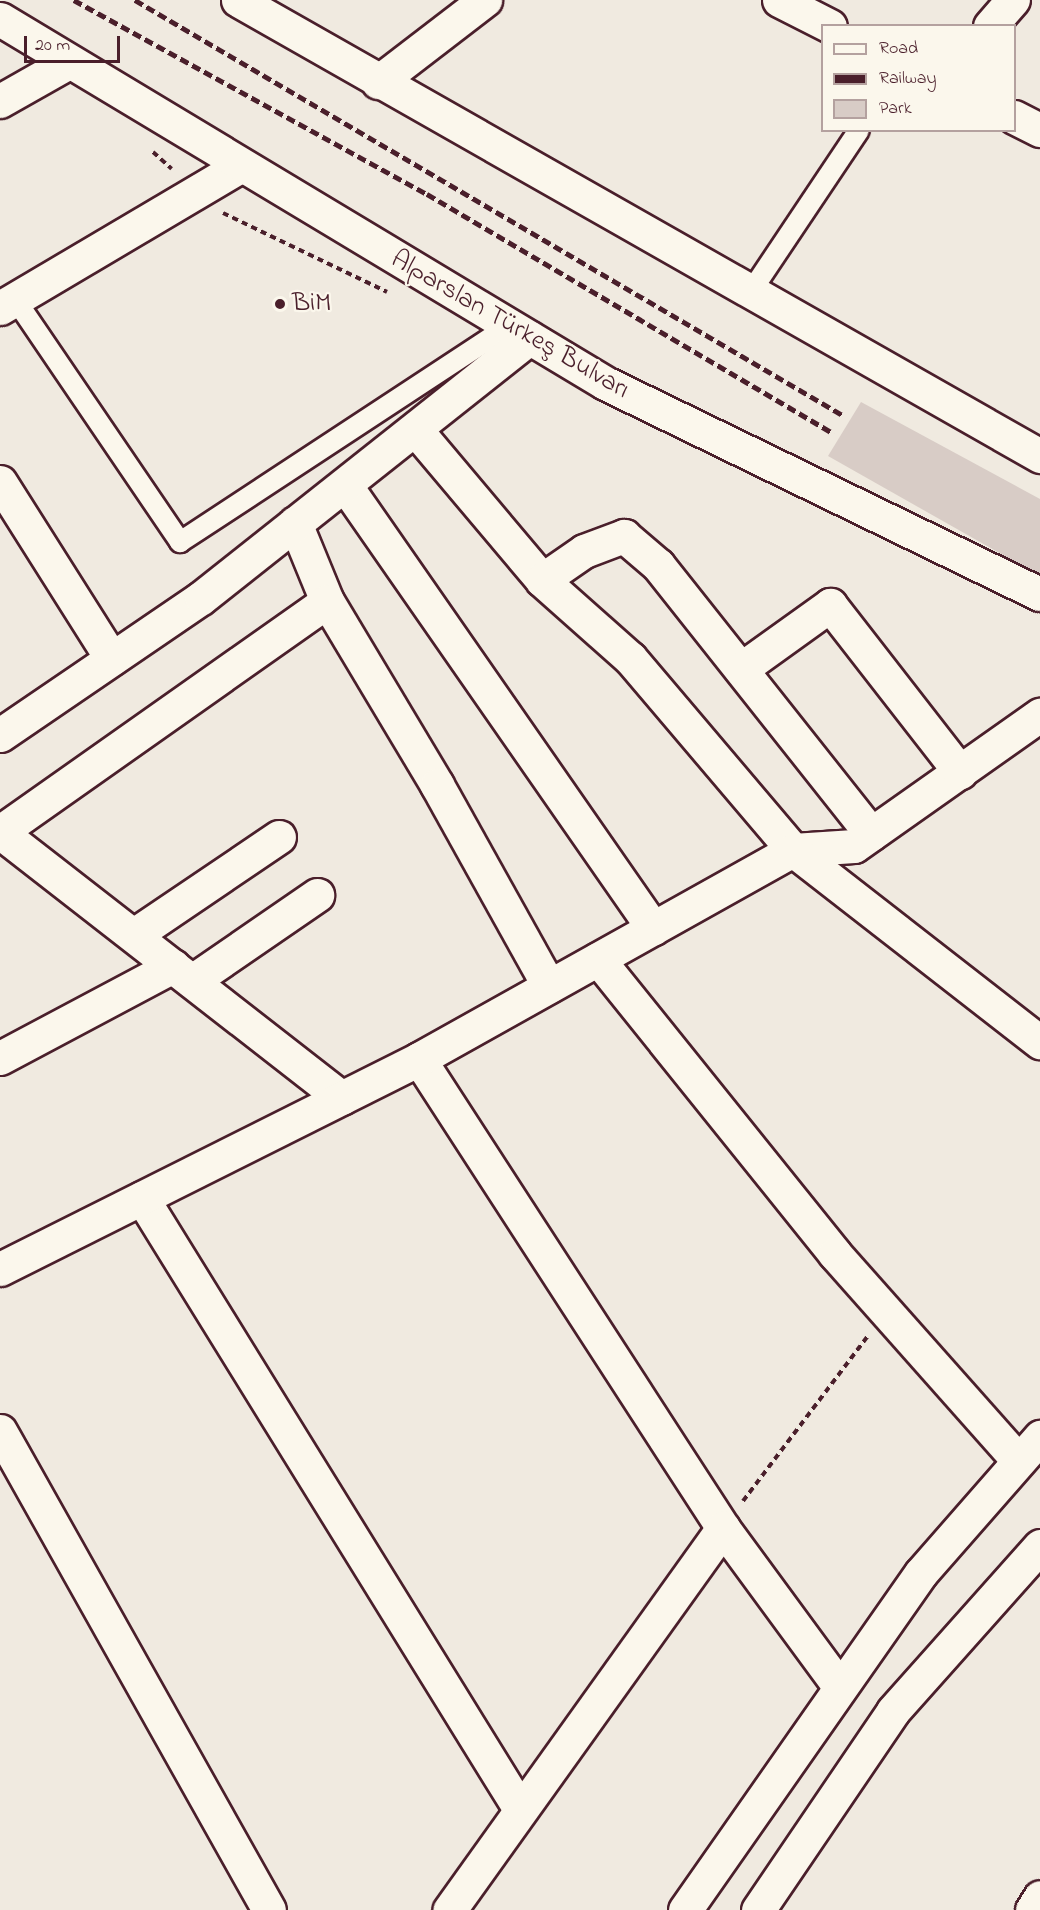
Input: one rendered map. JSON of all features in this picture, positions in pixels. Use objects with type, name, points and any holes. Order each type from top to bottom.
[{"type":"street","points":[[238,0],[378,82],[752,290],[1040,456]]},
{"type":"street","points":[[378,82],[485,0]]},
{"type":"street","points":[[779,0],[826,24]]},
{"type":"street","points":[[992,24],[1013,0]]},
{"type":"street","name":"Alparslan Türkeş Bulvarı","points":[[0,19],[240,166],[605,383],[1040,594]]},
{"type":"street","points":[[0,101],[69,62]]},
{"type":"street","points":[[1016,118],[1040,130]]},
{"type":"street","points":[[7,304],[240,166]]},
{"type":"street","points":[[0,735],[201,598],[414,429],[519,332]]},
{"type":"street","points":[[414,429],[542,580],[630,658],[793,850],[1040,1042]]},
{"type":"street","points":[[0,482],[112,659]]},
{"type":"street","points":[[345,484],[653,928]]},
{"type":"street","points":[[295,524],[327,601],[437,785],[549,986]]},
{"type":"street","points":[[542,580],[584,551],[624,536],[658,566],[872,834]]},
{"type":"street","points":[[327,601],[0,832],[342,1098]]},
{"type":"street","points":[[741,669],[830,605],[960,772]]},
{"type":"street","points":[[0,1269],[419,1059],[793,850],[854,846],[1040,716]]},
{"type":"street","points":[[134,936],[279,837]]},
{"type":"street","points":[[0,1058],[183,973],[317,895]]},
{"type":"street","points":[[597,959],[835,1254],[886,1312],[1029,1449],[921,1573],[839,1686],[685,1910]]},
{"type":"street","points":[[419,1059],[723,1528],[839,1686]]},
{"type":"street","points":[[142,1198],[520,1809]]},
{"type":"street","points":[[0,1431],[269,1910]]},
{"type":"street","points":[[450,1910],[723,1528]]},
{"type":"street","points":[[758,1910],[893,1711],[1040,1546]]},
{"type":"street","points":[[1032,1910],[1040,1897]]},
{"type":"lane","points":[[752,290],[858,132]]},
{"type":"lane","points":[[7,304],[180,542],[519,332]]},
{"type":"path","points":[[723,1528],[886,1312]]},
{"type":"green space","points":[[861,402],[1040,499],[1040,576],[828,456]]},
{"type":"railway","points":[[74,0],[427,194],[834,434]]},
{"type":"railway","points":[[135,0],[844,416]]},
{"type":"place","name":"BiM","points":[[280,304]]}]
